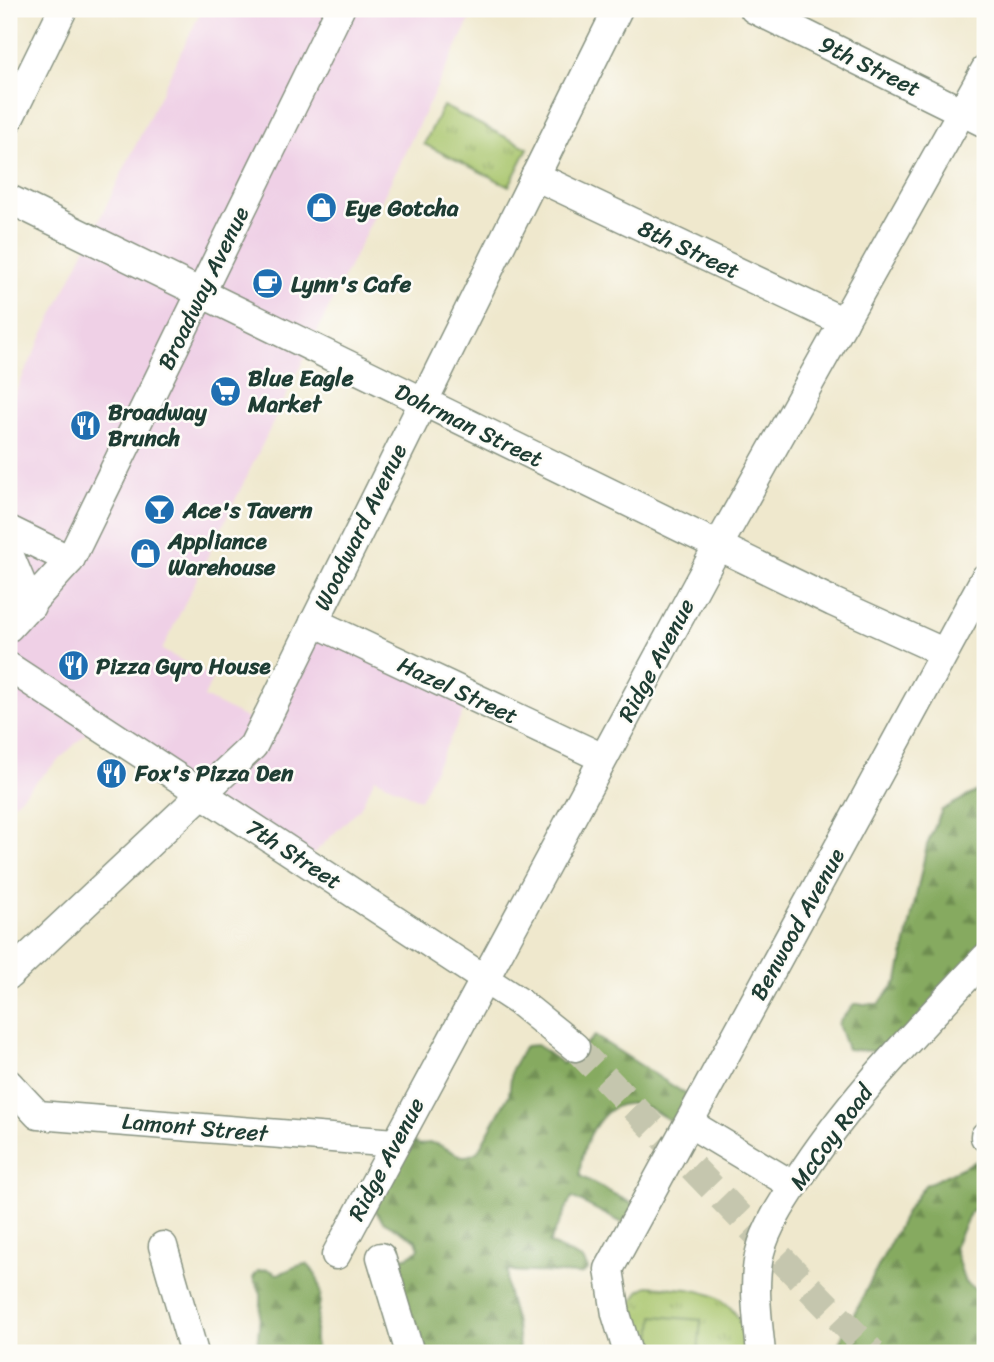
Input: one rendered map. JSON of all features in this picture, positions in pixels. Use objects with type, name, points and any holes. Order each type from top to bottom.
[{"type":"street","points":[[9,118],[63,9]]},
{"type":"street","name":"Broadway Avenue","points":[[9,627],[70,560],[340,9]]},
{"type":"street","name":"Woodward Avenue","points":[[9,975],[253,746],[618,9]]},
{"type":"street","name":"9th Street","points":[[754,9],[974,117]]},
{"type":"street","name":"Ridge Avenue","points":[[336,1255],[718,546],[844,322],[974,117],[985,70]]},
{"type":"street","name":"8th Street","points":[[535,176],[844,322]]},
{"type":"street","name":"Dohrman Street","points":[[9,199],[718,546],[932,647]]},
{"type":"street","points":[[9,530],[70,560]]},
{"type":"street","points":[[9,554],[30,606]]},
{"type":"street","name":"Benwood Avenue","points":[[628,1353],[616,1314],[609,1269],[985,578]]},
{"type":"street","name":"Hazel Street","points":[[314,622],[603,758]]},
{"type":"street","name":"7th Street","points":[[9,667],[483,979],[540,1018],[575,1047]]},
{"type":"street","name":"McCoy Road","points":[[761,1353],[757,1283],[760,1252],[794,1186],[865,1087],[985,958]]},
{"type":"street","name":"Lamont Street","points":[[9,1084],[38,1115],[395,1143]]},
{"type":"street","points":[[689,1123],[794,1186]]},
{"type":"street","points":[[163,1246],[194,1353]]},
{"type":"street","points":[[381,1257],[410,1353]]},
{"type":"shaded area","points":[[202,9],[475,9],[162,650],[213,677],[204,697],[262,726],[314,622],[471,696],[420,800],[375,778],[360,808],[305,862],[96,724],[9,808],[9,405]]},
{"type":"green space","points":[[443,106],[528,148],[509,186],[424,144]]},
{"type":"green space","points":[[985,787],[985,956],[894,1053],[847,1049],[838,1024],[854,1004],[879,1004],[898,980],[927,845],[942,810]]},
{"type":"green space","points":[[595,1036],[698,1102],[684,1129],[653,1111],[634,1104],[611,1109],[594,1128],[583,1153],[580,1176],[640,1208],[630,1227],[572,1197],[549,1243],[583,1260],[588,1269],[582,1274],[508,1271],[508,1291],[517,1331],[518,1353],[412,1353],[384,1260],[408,1256],[419,1248],[416,1240],[383,1221],[375,1210],[401,1136],[420,1145],[437,1144],[463,1156],[478,1151],[509,1095],[512,1069],[525,1046],[537,1045],[563,1064]]},
{"type":"green space","points":[[985,1157],[985,1208],[971,1211],[954,1247],[965,1283],[985,1294],[985,1353],[834,1353],[907,1210],[925,1185]]},
{"type":"green space","points":[[307,1264],[316,1275],[320,1286],[315,1332],[318,1353],[255,1353],[261,1296],[253,1278],[258,1271],[268,1269],[277,1274]]},
{"type":"green space","points":[[648,1286],[686,1289],[716,1297],[728,1305],[737,1316],[749,1353],[644,1353],[631,1305],[639,1291]]},
{"type":"green space","points":[[654,1316],[701,1320],[698,1353],[651,1353]]},
{"type":"tunnel","points":[[575,1047],[873,1353]]},
{"type":"place","name":"Eye Gotcha","points":[[322,208]]},
{"type":"place","name":"Lynn's Cafe","points":[[268,284]]},
{"type":"place","name":"Blue Eagle Market","points":[[225,391]]},
{"type":"place","name":"Broadway Brunch","points":[[85,425]]},
{"type":"place","name":"Ace's Tavern","points":[[160,510]]},
{"type":"place","name":"Appliance Warehouse","points":[[145,554]]},
{"type":"place","name":"Pizza Gyro House","points":[[73,666]]},
{"type":"place","name":"Fox's Pizza Den","points":[[112,773]]}]
